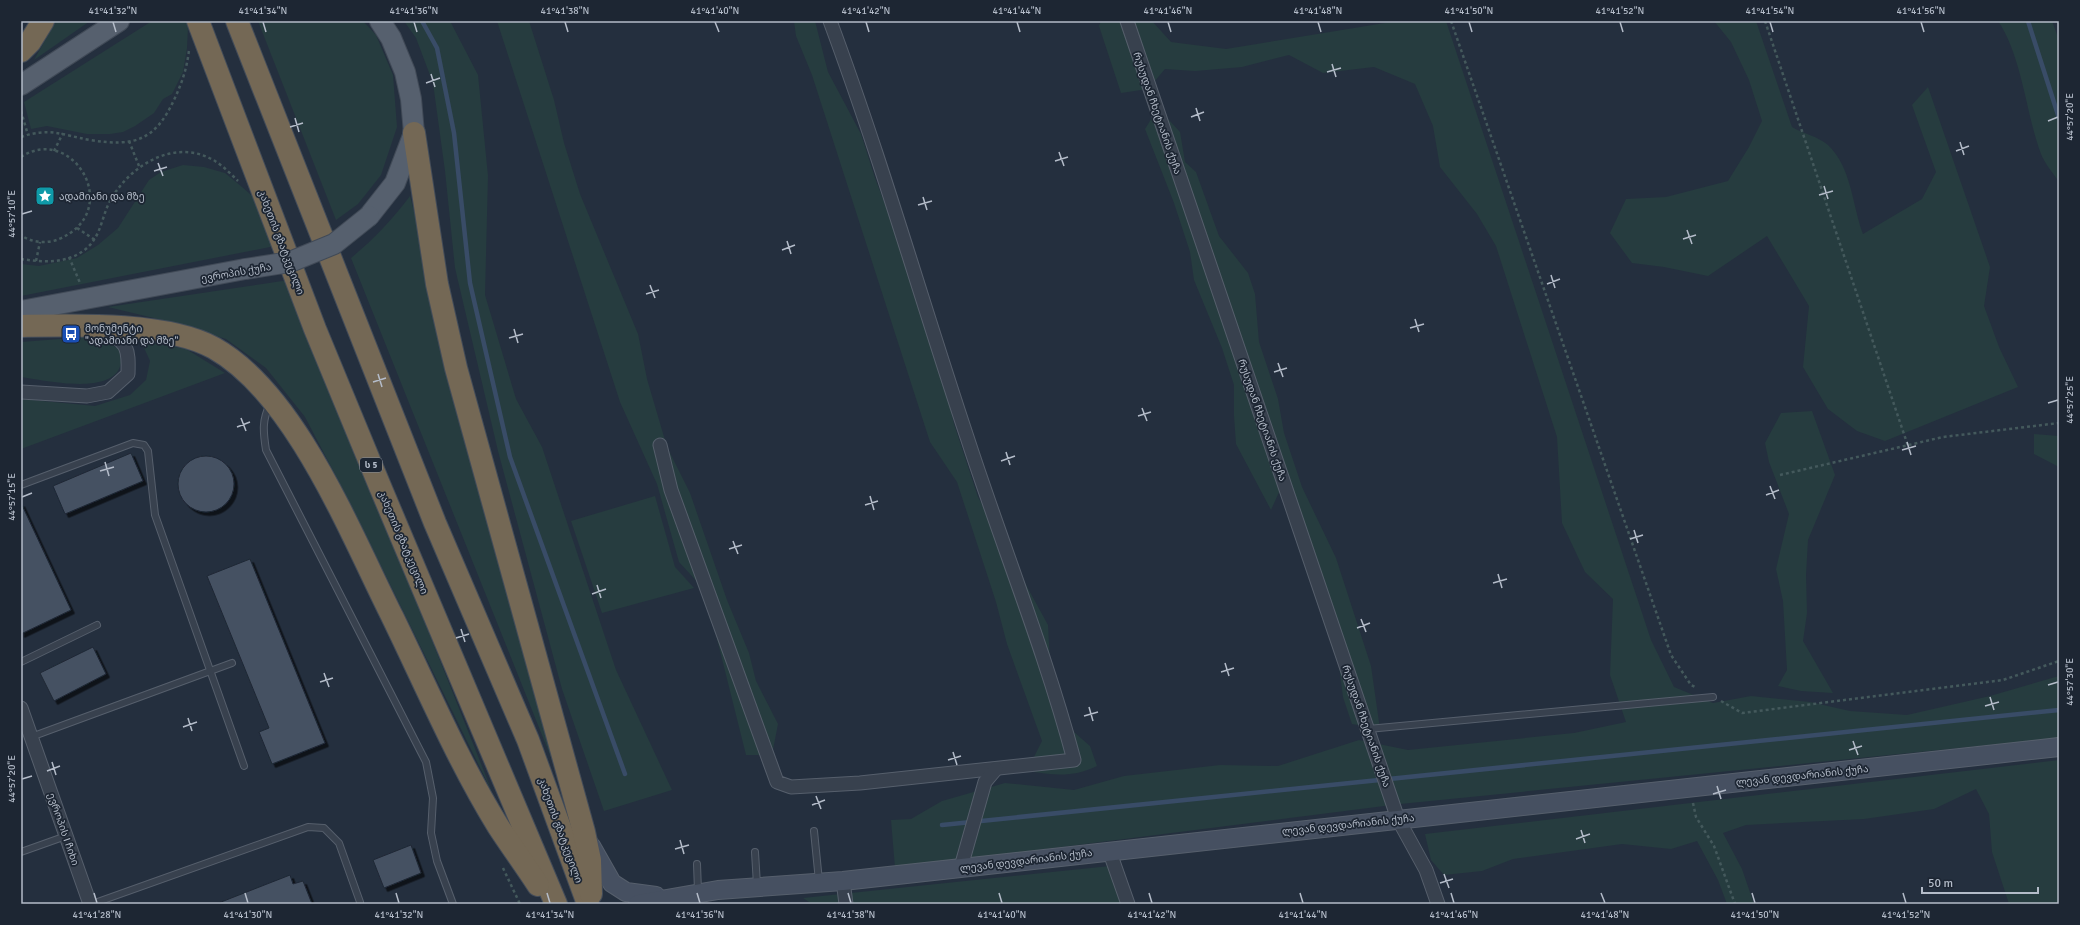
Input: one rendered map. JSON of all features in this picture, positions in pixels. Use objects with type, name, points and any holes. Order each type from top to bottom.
[{"type":"highway","points":[[21,51],[30,42],[43,21]]},
{"type":"highway","name":"კახეთის გზატკეცილი","points":[[198,21],[321,344],[556,904]]},
{"type":"highway","name":"კახეთის გზატკეცილი","points":[[237,21],[435,523],[528,740],[588,904]]},
{"type":"highway","points":[[414,133],[437,284],[456,368],[584,832],[590,860],[592,904]]},
{"type":"highway","points":[[21,326],[86,325],[178,333],[213,347],[252,377],[290,422],[324,481],[466,766],[498,826],[552,904]]},
{"type":"main road","points":[[21,85],[118,21]]},
{"type":"main road","name":"ევროპის ქუჩა","points":[[21,311],[290,262],[334,244],[369,216],[395,183],[414,133],[411,99],[405,72],[390,38],[380,21]]},
{"type":"main road","name":"ლევან დევდარიანის ქუჩა","points":[[638,904],[662,901],[698,893],[843,881],[1109,850],[2059,747]]},
{"type":"main road","points":[[584,832],[606,876],[612,883],[626,892],[662,901]]},
{"type":"street","points":[[660,445],[671,490],[777,782],[791,787],[860,783],[1074,760],[1060,707],[967,438],[861,104],[830,21]]},
{"type":"street","name":"რუსუდან ჩხეტიანის ქუჩა","points":[[1127,21],[1398,819],[1426,870],[1438,904]]},
{"type":"street","points":[[21,392],[87,396],[108,392],[128,374],[129,356],[124,343],[104,327]]},
{"type":"street","name":"ევროპის I ჩიხი","points":[[21,708],[91,904]]},
{"type":"street","points":[[961,867],[985,782],[996,769]]},
{"type":"street","points":[[1109,850],[1128,904]]},
{"type":"street","points":[[843,881],[846,904]]},
{"type":"lane","points":[[272,400],[264,416],[263,434],[266,450],[426,762],[433,798],[432,833],[437,861],[453,904]]},
{"type":"lane","points":[[21,485],[133,443],[144,445],[148,452],[155,514],[244,766]]},
{"type":"lane","points":[[21,662],[97,625]]},
{"type":"lane","points":[[31,737],[232,663]]},
{"type":"lane","points":[[1368,729],[1712,697]]},
{"type":"lane","points":[[91,904],[308,827],[324,828],[339,844],[360,902]]},
{"type":"lane","points":[[814,831],[820,882]]},
{"type":"lane","points":[[21,852],[66,836]]},
{"type":"lane","points":[[755,852],[757,887]]},
{"type":"lane","points":[[697,864],[698,893]]},
{"type":"path","points":[[1451,21],[1671,655],[1691,685],[1742,713],[2004,680],[2059,662]]},
{"type":"path","points":[[1765,21],[1908,446]]},
{"type":"path","points":[[21,137],[43,131],[63,133],[107,143],[142,138],[153,132],[166,119],[187,70],[189,48]]},
{"type":"path","points":[[21,111],[28,134]]},
{"type":"path","points":[[54,151],[63,133]]},
{"type":"path","points":[[129,141],[139,166]]},
{"type":"path","points":[[21,157],[40,150],[54,151],[68,156],[79,166],[87,178],[91,194],[89,209],[82,224],[70,235],[56,241],[40,242],[21,236]]},
{"type":"path","points":[[21,259],[53,262],[69,258],[83,251],[95,240],[110,201],[132,172],[139,166],[159,157],[177,153],[190,153],[214,160],[240,182]]},
{"type":"path","points":[[77,228],[95,240]]},
{"type":"path","points":[[36,261],[40,242]]},
{"type":"path","points":[[69,258],[86,299]]},
{"type":"path","points":[[1780,475],[1943,437],[2059,422]]},
{"type":"path","points":[[1690,787],[1696,817],[1714,846],[1735,904]]},
{"type":"green space","points":[[56,21],[90,21],[34,60]]},
{"type":"green space","points":[[152,21],[186,21],[188,27],[187,48],[183,72],[172,94],[163,99],[154,113],[123,132],[110,134],[87,134],[47,126],[31,129],[24,102]]},
{"type":"green space","points":[[258,21],[363,21],[376,35],[393,75],[397,127],[381,175],[358,204],[336,220]]},
{"type":"green space","points":[[404,21],[450,21],[478,75],[488,176],[485,295],[516,399],[542,447],[616,670],[672,790],[604,811],[562,689],[498,451],[455,268],[445,171],[433,83],[416,38]]},
{"type":"green space","points":[[497,21],[529,21],[554,100],[564,143],[580,194],[638,334],[647,379],[667,447],[690,493],[727,600],[749,653],[756,681],[778,724],[772,755],[746,755],[712,619],[702,587],[679,562],[657,484],[620,402]]},
{"type":"green space","points":[[794,21],[815,21],[828,72],[861,134],[875,178],[923,304],[934,338],[954,424],[978,497],[1048,625],[1050,662],[1065,710],[1074,732],[1090,746],[1097,766],[1088,770],[1071,774],[1046,774],[1027,771],[1042,741],[1007,644],[996,602],[957,482],[930,442],[812,75],[796,36]]},
{"type":"green space","points":[[1101,21],[1152,21],[1171,42],[1226,49],[1397,21],[1446,21],[1651,640],[1674,687],[1713,703],[1751,696],[1810,702],[1850,711],[1907,715],[1990,696],[2059,676],[2059,738],[1400,804],[895,868],[891,820],[911,819],[942,801],[1005,783],[1074,790],[1124,776],[1220,765],[1278,766],[1359,740],[1408,750],[1574,733],[1626,722],[1610,675],[1613,599],[1585,572],[1562,523],[1557,437],[1496,246],[1477,214],[1440,167],[1433,126],[1415,84],[1374,67],[1323,73],[1289,55],[1242,67],[1195,71],[1165,69],[1148,89],[1121,93],[1099,26]]},
{"type":"green space","points":[[1714,21],[1756,21],[1792,127],[1824,142],[1836,154],[1847,176],[1863,234],[1922,199],[1936,172],[1912,105],[1928,87],[1990,267],[1984,306],[1999,347],[2018,387],[1885,441],[1857,431],[1828,409],[1803,367],[1809,306],[1767,236],[1708,276],[1664,267],[1632,263],[1610,233],[1626,199],[1666,197],[1728,181],[1749,147],[1762,121],[1749,80],[1731,42]]},
{"type":"green space","points":[[1998,21],[2052,21],[2059,40],[2059,182],[2041,154],[2013,51]]},
{"type":"green space","points":[[1158,108],[1180,132],[1185,162],[1196,172],[1219,236],[1248,273],[1255,294],[1259,342],[1278,399],[1284,433],[1302,487],[1336,558],[1371,666],[1380,729],[1352,724],[1343,697],[1337,650],[1280,490],[1271,510],[1236,444],[1234,385],[1222,348],[1194,280],[1190,252],[1174,203],[1145,129]]},
{"type":"green space","points":[[183,165],[204,167],[225,173],[257,200],[275,246],[21,296],[21,264],[39,266],[77,258],[98,245],[118,228],[149,180],[161,172]]},
{"type":"green space","points":[[410,196],[558,775],[351,258],[382,229]]},
{"type":"green space","points":[[289,280],[493,794],[350,503],[305,417],[266,368],[226,339],[162,320],[108,307]]},
{"type":"green space","points":[[99,336],[120,350],[121,363],[116,373],[106,380],[77,384],[21,377],[21,342]]},
{"type":"green space","points":[[141,341],[186,349],[225,373],[21,449],[21,399],[95,406],[130,395],[146,380],[150,361]]},
{"type":"green space","points":[[1812,411],[1835,475],[1808,540],[1806,575],[1807,613],[1803,641],[1833,693],[1801,691],[1778,686],[1787,670],[1783,601],[1776,569],[1789,514],[1769,462],[1765,443],[1781,413]]},
{"type":"green space","points":[[2034,434],[2059,436],[2059,467],[2034,454]]},
{"type":"green space","points":[[655,496],[675,567],[694,588],[602,613],[571,521]]},
{"type":"green space","points":[[2059,760],[2059,904],[2009,904],[1992,852],[1989,814],[1976,789],[1934,809],[1864,819],[1746,825],[1723,833],[1742,869],[1754,904],[1727,904],[1718,880],[1697,841],[1671,849],[1622,844],[1513,859],[1482,871],[1444,875],[1431,860],[1425,834]]},
{"type":"green space","points":[[1110,866],[1123,904],[812,904],[803,898]]},
{"type":"building","points":[[131,453],[143,481],[65,514],[53,486]]},
{"type":"building","points":[[206,456],[217,458],[226,464],[232,473],[234,484],[232,495],[226,504],[217,510],[206,512],[195,510],[186,504],[180,495],[178,484],[180,473],[186,464],[195,458]]},
{"type":"building","points":[[21,503],[71,610],[21,634]]},
{"type":"building","points":[[250,559],[325,743],[272,764],[259,732],[269,728],[207,576]]},
{"type":"building","points":[[93,647],[106,674],[54,701],[40,673]]},
{"type":"building","points":[[411,845],[421,873],[384,888],[373,860]]},
{"type":"building","points":[[290,875],[293,884],[303,881],[312,904],[216,904]]},
{"type":"waterway","points":[[422,21],[437,48],[454,133],[470,283],[510,457],[625,774]]},
{"type":"waterway","points":[[2028,21],[2059,118]]},
{"type":"waterway","points":[[942,825],[2059,710]]},
{"type":"place","name":"ადამიანი და მზე","points":[[45,196]]},
{"type":"place","name":"მონუმენტი \"ადამიანი და მზე\"","points":[[71,334]]}]
